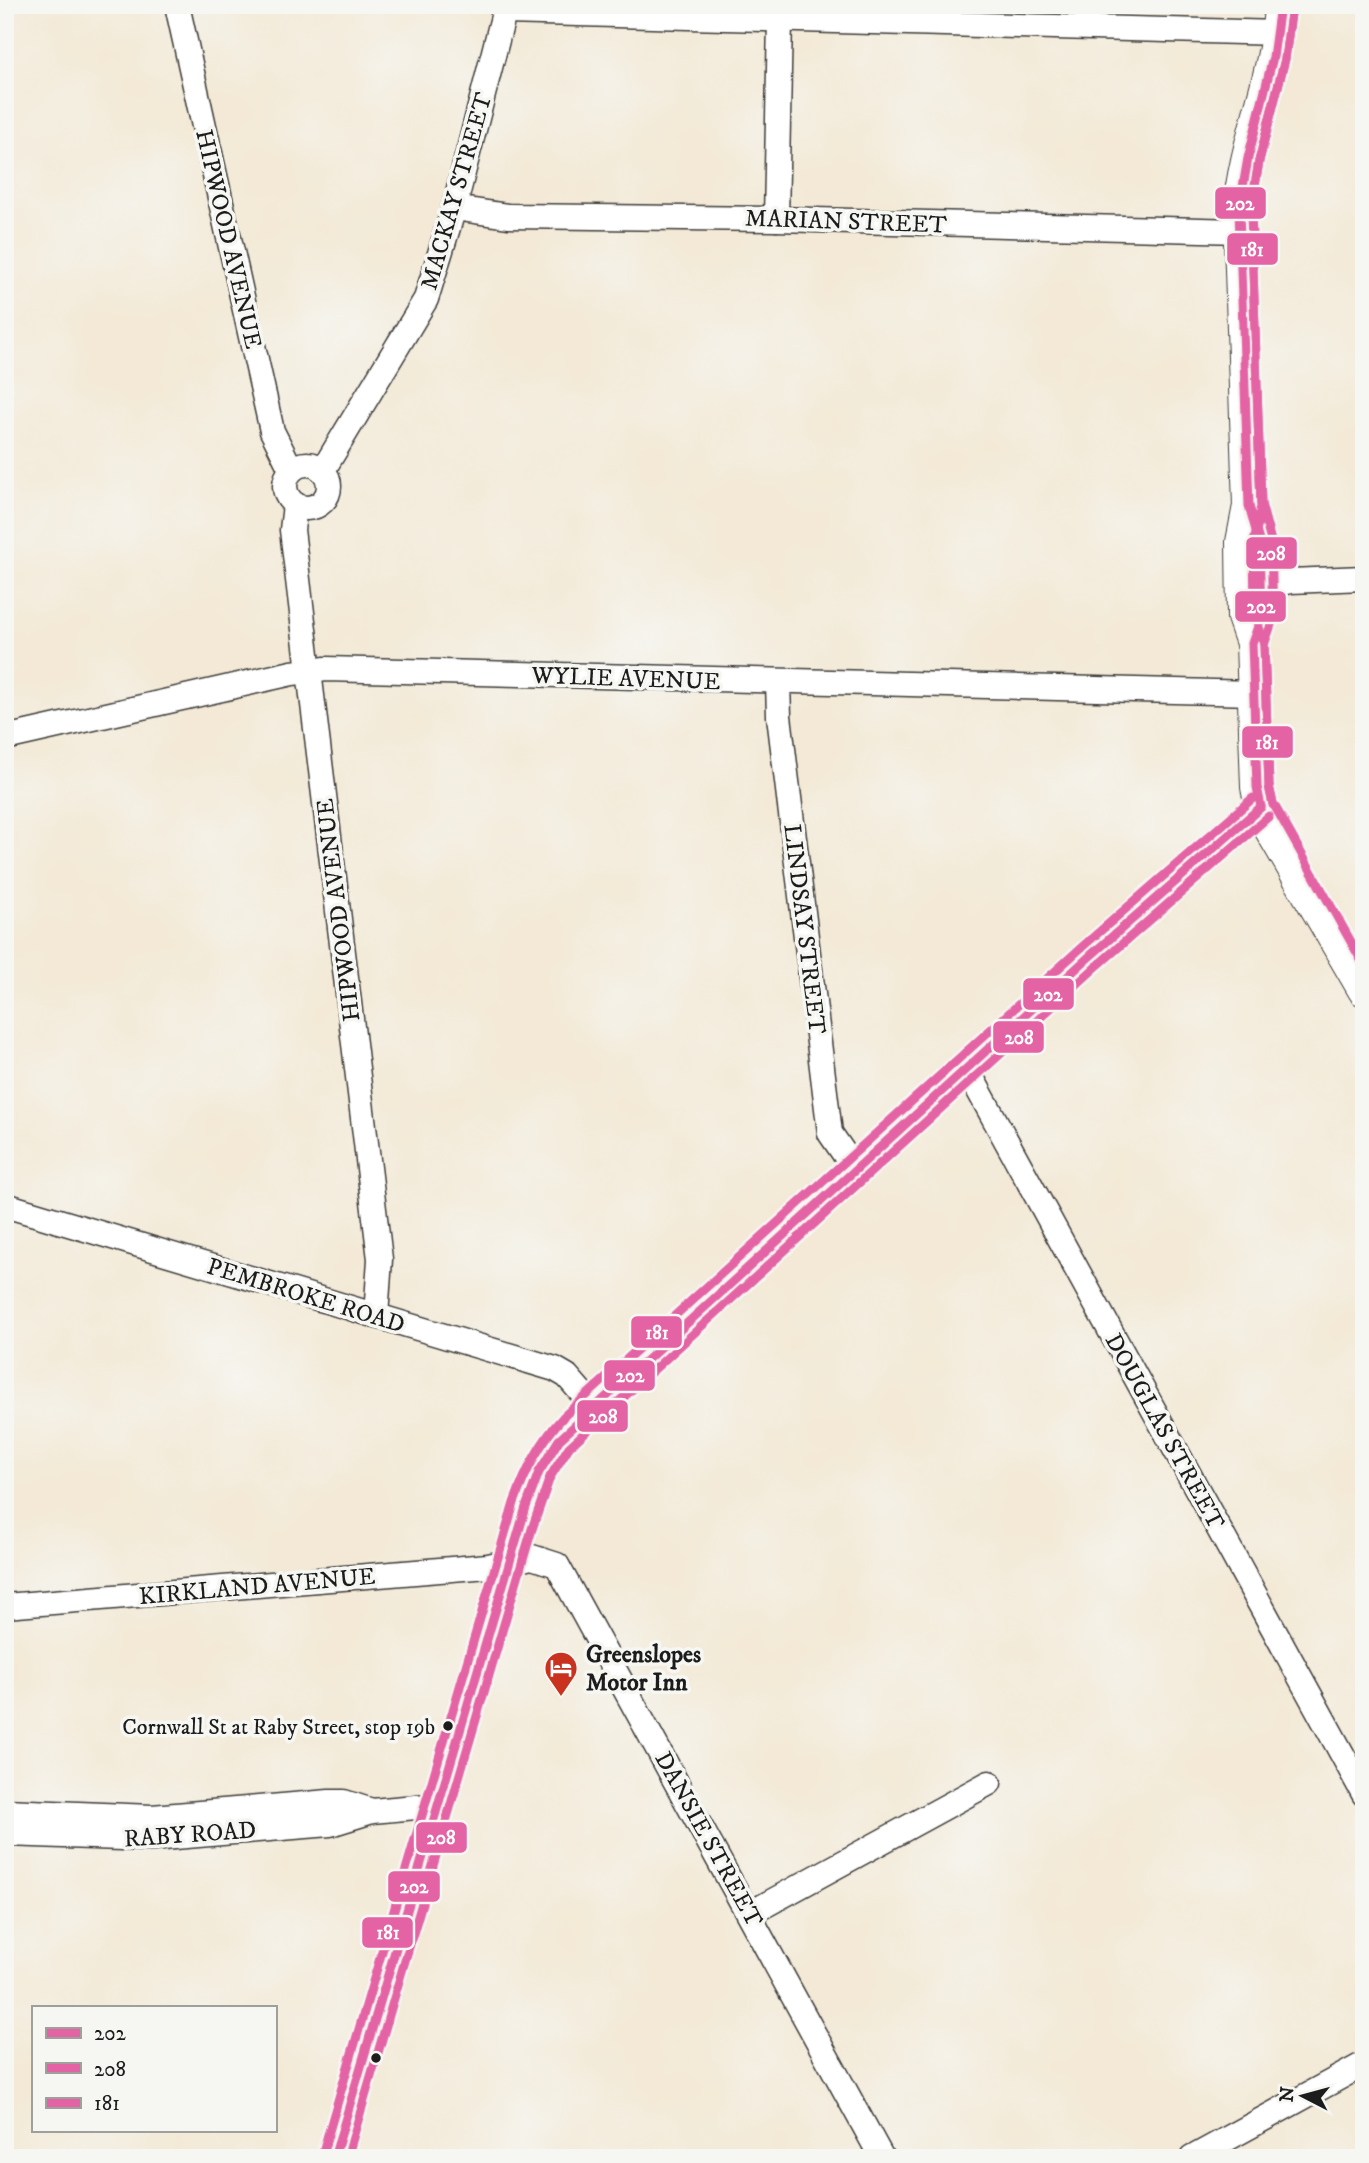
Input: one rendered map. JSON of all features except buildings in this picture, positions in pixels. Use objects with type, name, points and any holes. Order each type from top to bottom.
[{"type":"main road","points":[[1280,19],[1244,175],[1240,231],[1249,506],[1242,542],[1243,617],[1252,643],[1256,787],[1261,807],[1364,990]]},
{"type":"main road","points":[[1249,506],[1259,541],[1261,618],[1252,643]]},
{"type":"main road","points":[[334,2158],[509,1562],[542,1462],[559,1438],[593,1406],[1090,956],[1261,807]]},
{"type":"street","name":"HIPWOOD AVENUE","points":[[177,5],[272,431],[291,470]]},
{"type":"street","points":[[507,7],[780,19],[1280,19]]},
{"type":"street","name":"MACKAY STREET","points":[[323,470],[426,299],[454,208],[507,7]]},
{"type":"street","points":[[776,219],[780,19]]},
{"type":"street","name":"MARIAN STREET","points":[[454,208],[508,216],[776,219],[1240,231]]},
{"type":"street","points":[[304,463],[323,470],[329,483],[327,497],[316,507],[295,505],[285,489],[291,470],[304,463]]},
{"type":"street","name":"HIPWOOD AVENUE","points":[[295,505],[292,530],[380,1259],[376,1315]]},
{"type":"street","points":[[1260,588],[1290,581],[1364,578]]},
{"type":"street","name":"WYLIE AVENUE","points":[[5,738],[309,670],[1254,693]]},
{"type":"street","name":"LINDSAY STREET","points":[[778,682],[779,716],[830,1133],[855,1168]]},
{"type":"street","name":"DOUGLAS STREET","points":[[967,1069],[1364,1794]]},
{"type":"street","name":"PEMBROKE ROAD","points":[[5,1205],[555,1368],[567,1376],[593,1406]]},
{"type":"street","name":"DANSIE STREET","points":[[509,1562],[532,1558],[557,1564],[882,2158]]},
{"type":"street","name":"KIRKLAND AVENUE","points":[[5,1606],[488,1566],[509,1562]]},
{"type":"street","points":[[749,1914],[989,1783]]},
{"type":"street","name":"RABY ROAD","points":[[5,1811],[152,1817],[345,1802],[372,1811]]},
{"type":"street","name":"RABY ROAD","points":[[5,1834],[151,1839],[330,1824],[372,1811],[438,1805]]},
{"type":"street","points":[[1192,2158],[1364,2064]]},
{"type":"transit line","name":"202","points":[[1261,807],[1257,787],[1252,643],[1261,618],[1259,541],[1249,506],[1239,210],[1248,158],[1273,57],[1280,5]]},
{"type":"transit line","name":"208","points":[[1273,805],[1269,786],[1264,645],[1273,619],[1271,541],[1261,504],[1251,211],[1259,161],[1285,59],[1292,6]]},
{"type":"transit line","name":"181","points":[[1292,6],[1285,59],[1259,161],[1251,211],[1261,506],[1254,543],[1255,615],[1264,643],[1269,786],[1273,803],[1364,965]]},
{"type":"transit line","name":"181","points":[[322,2155],[514,1503],[541,1446],[564,1416],[1082,947],[1253,798]]},
{"type":"transit line","name":"202","points":[[334,2158],[526,1507],[539,1472],[559,1440],[1090,956],[1261,807]]},
{"type":"transit line","name":"208","points":[[347,2158],[532,1529],[550,1477],[569,1447],[1098,965],[1269,816]]},
{"type":"place","name":"Greenslopes Motor Inn","points":[[561,1698]]},
{"type":"place","name":"Cornwall St at Raby Street, stop 19b","points":[[448,1726]]}]
